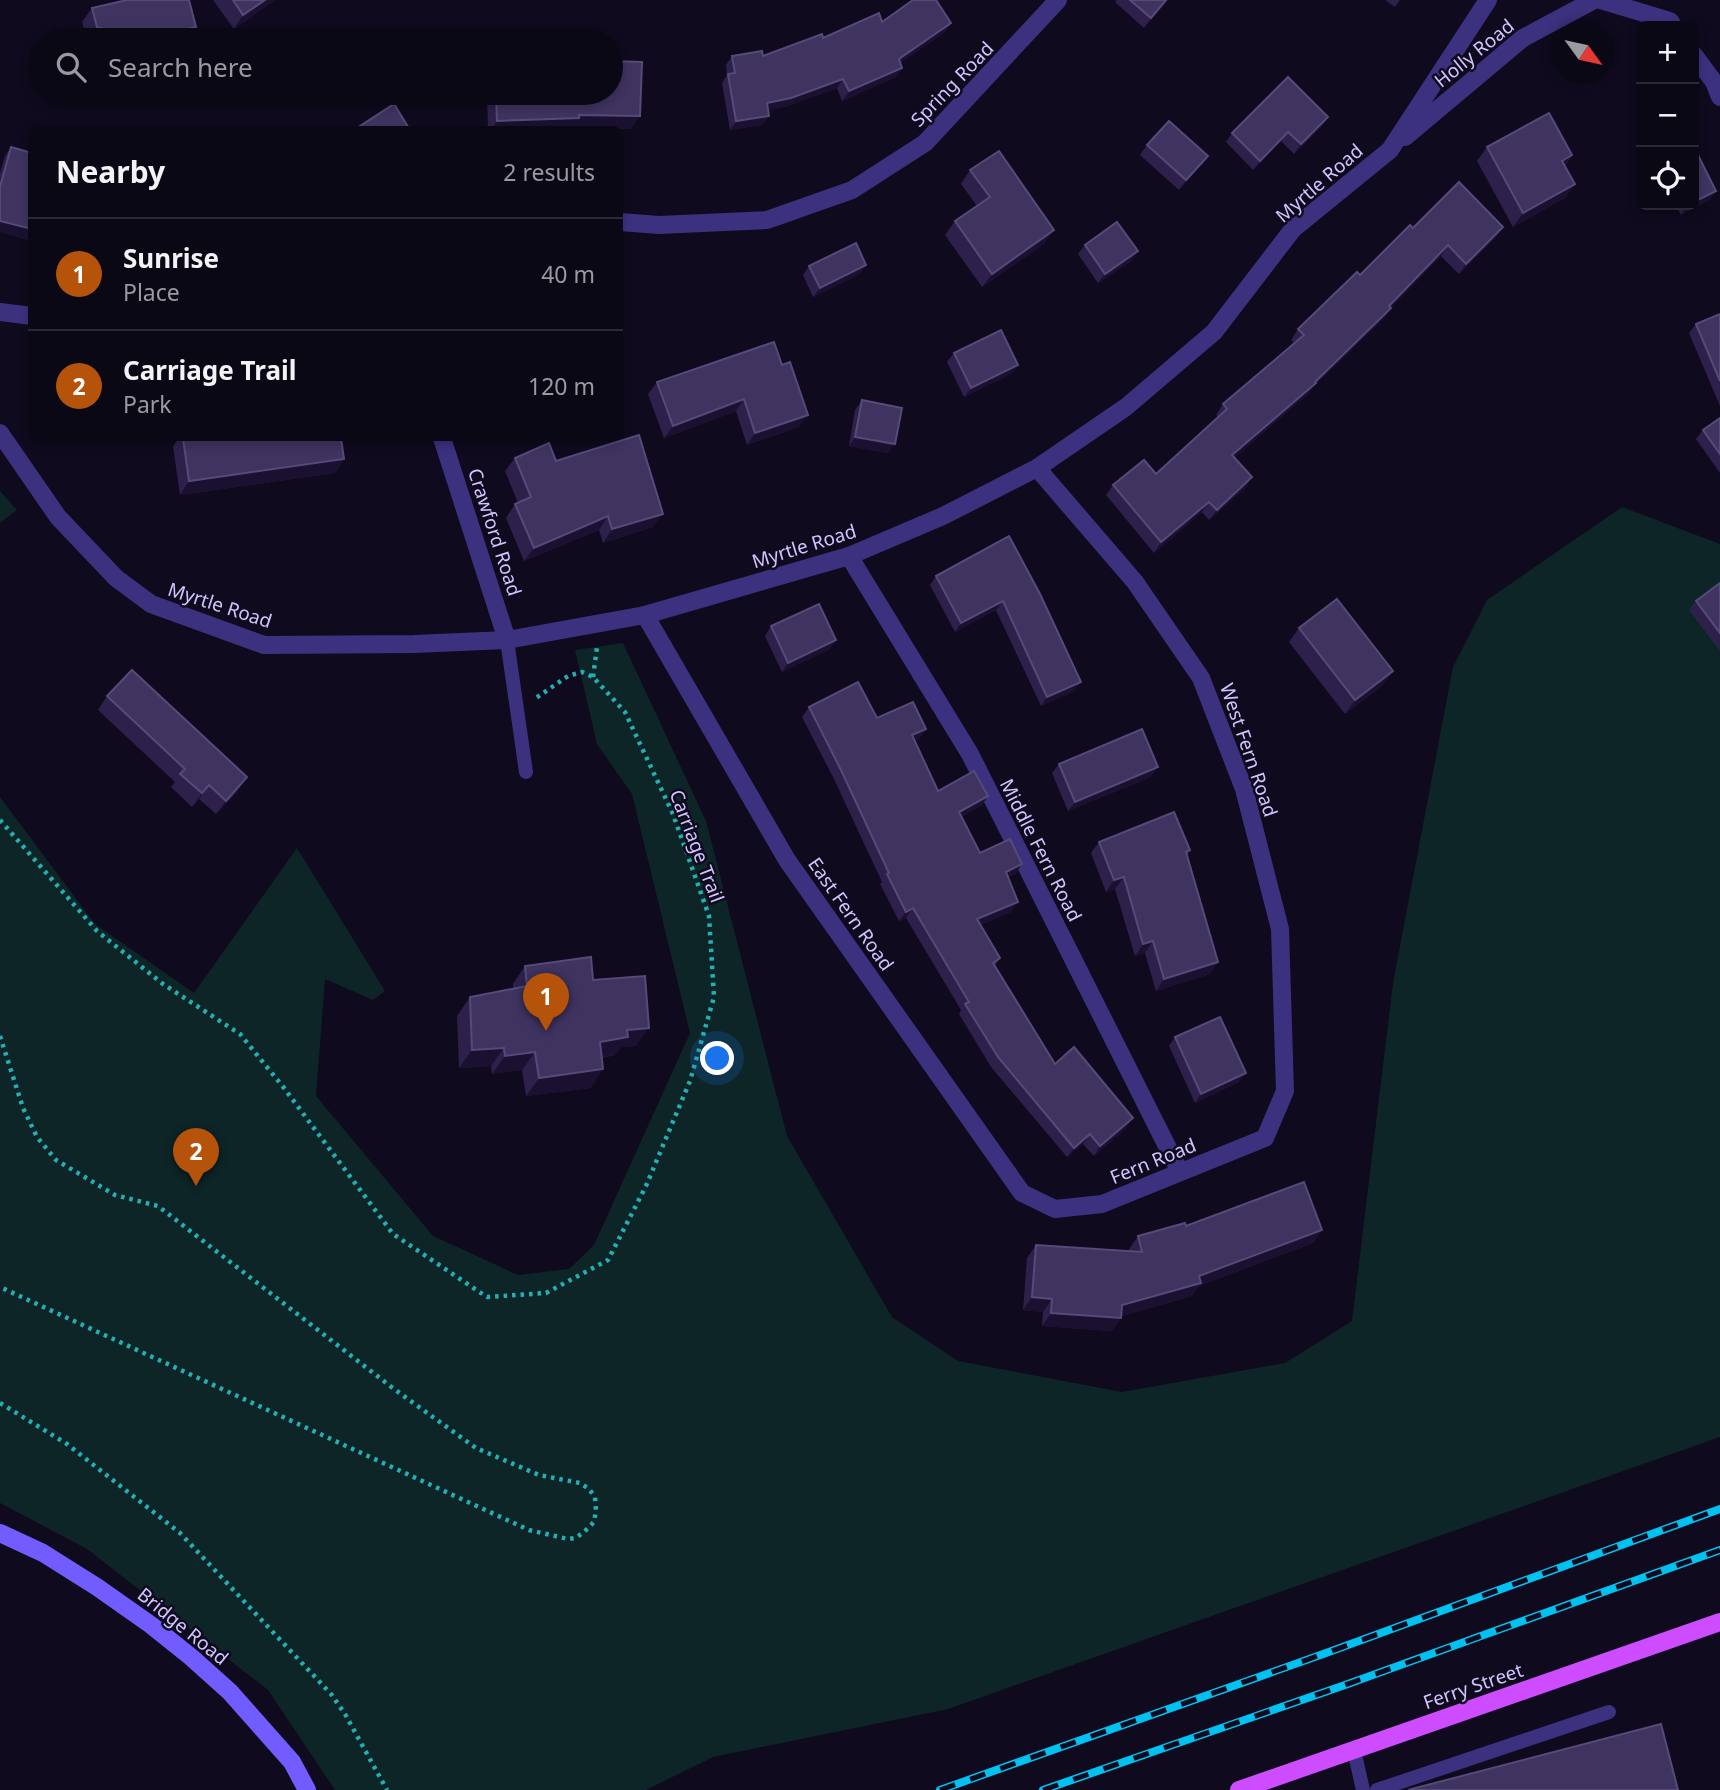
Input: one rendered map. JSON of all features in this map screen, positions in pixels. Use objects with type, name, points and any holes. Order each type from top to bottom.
[{"type":"main road","name":"Ferry Street","points":[[1239,1790],[1720,1622]]},
{"type":"street","name":"Spring Road","points":[[623,222],[659,225],[767,220],[852,190],[925,143],[1058,0]]},
{"type":"street","name":"Myrtle Road","points":[[0,433],[58,517],[116,578],[151,604],[264,645],[507,640],[645,615],[849,556],[943,516],[1037,468],[1126,407],[1214,332],[1293,229],[1390,150],[1488,0]]},
{"type":"street","name":"Holly Road","points":[[1390,150],[1523,38],[1594,0]]},
{"type":"street","points":[[1600,0],[1670,21]]},
{"type":"street","points":[[1699,62],[1714,82],[1720,97]]},
{"type":"street","points":[[0,312],[28,316]]},
{"type":"street","name":"Crawford Road","points":[[443,441],[507,640]]},
{"type":"street","name":"West Fern Road","points":[[1037,468],[1135,582],[1201,678],[1244,789],[1280,929],[1285,1091],[1265,1139]]},
{"type":"street","name":"Middle Fern Road","points":[[849,556],[970,754],[1180,1172]]},
{"type":"street","name":"East Fern Road","points":[[645,615],[787,860],[1022,1193],[1055,1209]]},
{"type":"street","name":"Fern Road","points":[[1055,1209],[1102,1205],[1265,1139]]},
{"type":"street","name":"Bridge Road","points":[[0,1533],[43,1553],[97,1587],[191,1657],[230,1692],[292,1762],[307,1790]]},
{"type":"lane","points":[[507,640],[526,772]]},
{"type":"lane","points":[[1377,1790],[1609,1712]]},
{"type":"lane","points":[[1354,1750],[1363,1790]]},
{"type":"path","name":"Carriage Trail","points":[[0,820],[97,931],[163,984],[240,1034],[284,1088],[393,1234],[487,1297],[546,1293],[608,1261],[646,1186],[690,1081],[715,997],[709,916],[673,814],[625,712],[593,677],[582,672],[568,676],[517,712]]},
{"type":"path","points":[[0,1036],[23,1108],[37,1137],[56,1160],[115,1195],[158,1206],[394,1390],[476,1448],[539,1475],[580,1482],[595,1497],[594,1522],[583,1533],[568,1539],[529,1530],[0,1287]]},
{"type":"path","points":[[0,1403],[67,1444],[180,1533],[331,1694],[386,1789]]},
{"type":"green space","points":[[0,491],[17,510],[0,523]]},
{"type":"green space","points":[[1622,507],[1720,544],[1720,1437],[948,1709],[713,1757],[646,1790],[335,1790],[268,1690],[87,1549],[0,1503],[0,797],[95,924],[194,993],[297,848],[385,991],[373,1000],[325,979],[316,1096],[433,1236],[518,1275],[569,1269],[594,1245],[690,1033],[632,794],[597,744],[575,650],[623,643],[706,821],[787,1136],[892,1317],[958,1361],[1122,1392],[1285,1363],[1352,1321],[1393,983],[1453,667],[1487,600]]},
{"type":"building","points":[[127,0],[189,0],[196,27],[101,28],[97,27],[92,8]]},
{"type":"building","points":[[233,0],[265,0],[243,15]]},
{"type":"building","points":[[913,0],[936,0],[951,23],[899,59],[902,68],[849,91],[843,79],[791,98],[767,103],[769,116],[736,121],[728,74],[735,73],[732,56],[762,51],[763,56],[822,34],[823,38],[879,13],[882,22]]},
{"type":"building","points":[[1130,0],[1166,0],[1151,18]]},
{"type":"building","points":[[623,61],[642,62],[640,116],[579,115],[579,118],[497,121],[496,105],[623,105]]},
{"type":"building","points":[[1288,77],[1328,117],[1301,144],[1288,132],[1260,161],[1232,133]]},
{"type":"building","points":[[395,105],[408,126],[360,126]]},
{"type":"building","points":[[1549,113],[1572,155],[1562,161],[1575,184],[1523,213],[1487,147]]},
{"type":"building","points":[[1169,121],[1208,156],[1186,180],[1147,145]]},
{"type":"building","points":[[11,147],[28,152],[28,228],[0,221],[0,187]]},
{"type":"building","points":[[999,151],[1054,230],[992,274],[955,221],[990,197],[970,170]]},
{"type":"building","points":[[1699,157],[1716,191],[1699,200]]},
{"type":"building","points":[[1459,182],[1503,227],[1466,264],[1448,245],[1389,306],[1391,308],[1316,383],[1232,455],[1252,477],[1217,510],[1209,502],[1161,542],[1113,485],[1144,460],[1156,474],[1227,409],[1223,404],[1304,335],[1298,329],[1357,272],[1360,275],[1410,225],[1413,228]]},
{"type":"building","points":[[1117,222],[1138,251],[1105,274],[1085,245]]},
{"type":"building","points":[[856,243],[866,265],[820,288],[809,266]]},
{"type":"building","points":[[1720,314],[1720,381],[1696,324]]},
{"type":"building","points":[[1001,330],[1018,365],[971,388],[954,353]]},
{"type":"building","points":[[774,342],[782,365],[790,362],[808,415],[755,433],[744,399],[673,426],[657,382]]},
{"type":"building","points":[[862,400],[902,408],[895,444],[855,437]]},
{"type":"building","points":[[1720,418],[1720,454],[1703,430]]},
{"type":"building","points":[[639,435],[663,514],[612,529],[608,516],[534,548],[515,504],[531,497],[515,458],[549,443],[556,461]]},
{"type":"building","points":[[183,441],[341,441],[344,459],[189,481]]},
{"type":"building","points":[[1009,536],[1040,594],[1081,682],[1047,697],[1003,601],[961,623],[936,576]]},
{"type":"building","points":[[1720,583],[1720,633],[1696,601]]},
{"type":"building","points":[[1337,599],[1393,671],[1355,700],[1299,628]]},
{"type":"building","points":[[819,604],[836,640],[788,663],[771,626]]},
{"type":"building","points":[[132,670],[247,777],[226,801],[209,785],[202,793],[180,774],[185,769],[107,696]]},
{"type":"building","points":[[858,682],[877,718],[913,702],[926,729],[912,735],[938,791],[974,771],[988,796],[959,812],[980,853],[1010,839],[1022,864],[1006,872],[1018,902],[977,919],[1000,958],[993,963],[1055,1064],[1074,1047],[1133,1118],[1100,1146],[1090,1134],[1074,1148],[998,1057],[965,1004],[969,1002],[913,908],[906,912],[809,707]]},
{"type":"building","points":[[1142,729],[1158,767],[1075,802],[1059,764]]},
{"type":"building","points":[[1174,812],[1190,850],[1186,852],[1218,962],[1164,979],[1153,941],[1143,944],[1124,877],[1114,880],[1099,842]]},
{"type":"building","points":[[591,957],[593,980],[645,976],[649,1028],[627,1030],[628,1037],[600,1042],[603,1069],[539,1078],[535,1052],[505,1056],[504,1048],[472,1050],[470,997],[527,986],[525,966]]},
{"type":"building","points":[[1220,1017],[1246,1073],[1201,1094],[1175,1037]]},
{"type":"building","points":[[1304,1182],[1322,1230],[1199,1276],[1201,1283],[1122,1305],[1121,1318],[1051,1313],[1052,1299],[1032,1297],[1036,1245],[1142,1252],[1138,1236],[1185,1223],[1186,1226]]},
{"type":"building","points":[[1661,1724],[1678,1790],[1408,1790]]},
{"type":"railway","points":[[940,1790],[1720,1509]]},
{"type":"railway","points":[[1043,1790],[1720,1550]]},
{"type":"place","name":"Sunrise","points":[[546,1031]]},
{"type":"place","name":"Carriage Trail","points":[[196,1186]]}]
